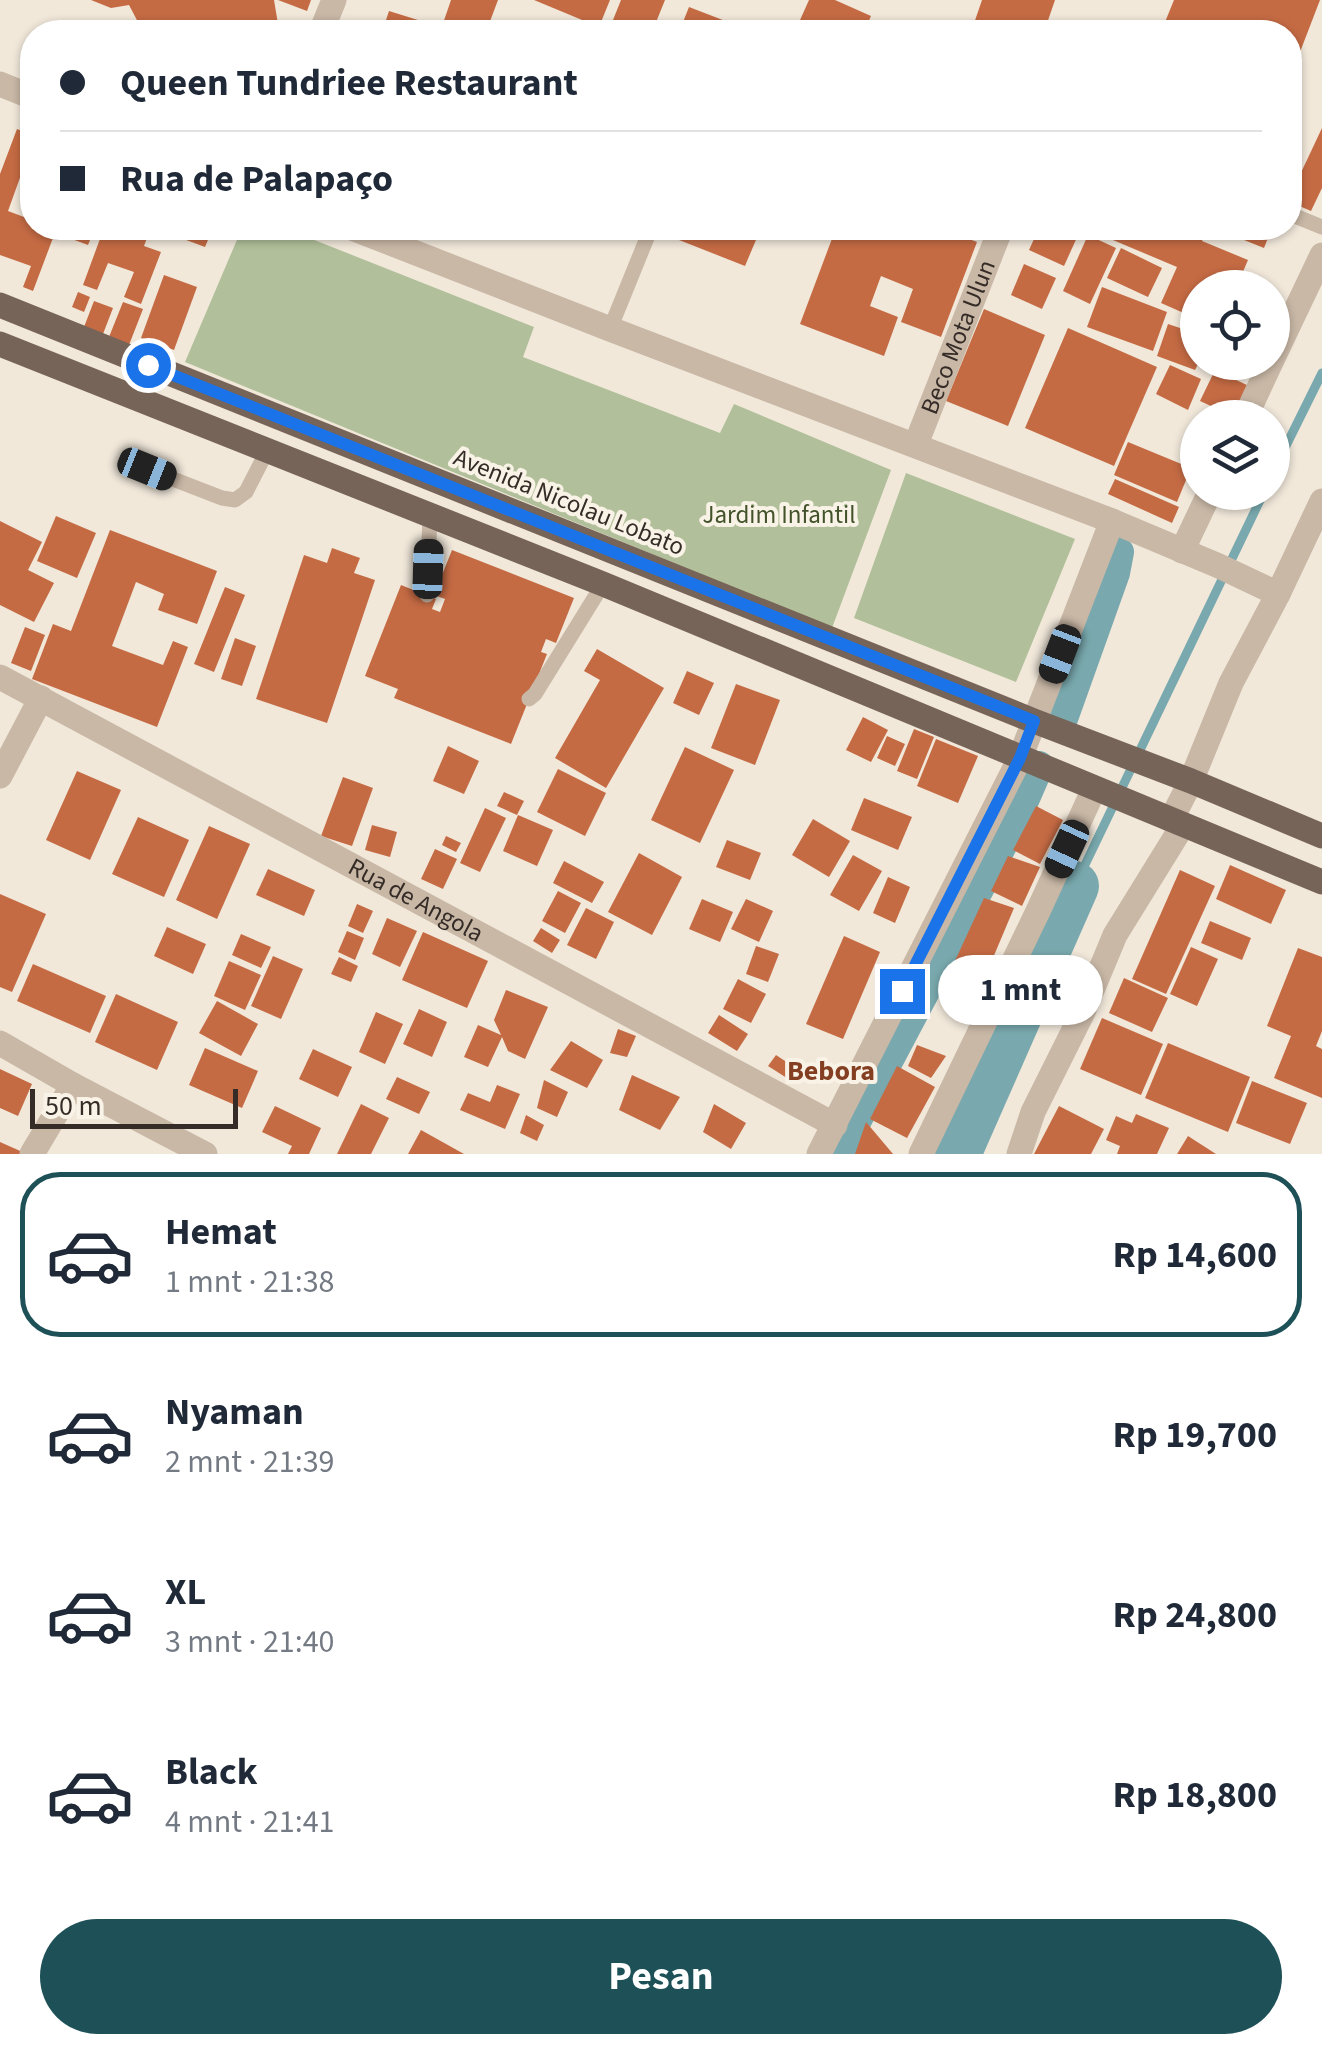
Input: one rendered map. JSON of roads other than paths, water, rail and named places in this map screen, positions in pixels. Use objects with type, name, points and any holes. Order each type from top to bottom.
[{"type":"main road","name":"Avenida Nicolau Lobato","points":[[0,306],[1191,781]]},
{"type":"main road","points":[[0,344],[603,584],[1322,882]]},
{"type":"main road","points":[[1191,781],[1322,836]]},
{"type":"street","points":[[383,240],[1112,521],[1270,590]]},
{"type":"street","name":"Beco Mota Ulun","points":[[916,444],[996,240]]},
{"type":"street","points":[[1290,323],[1322,255]]},
{"type":"street","points":[[1019,1154],[1033,1112],[1083,1012],[1115,935],[1177,823],[1270,590],[1322,501]]},
{"type":"street","points":[[1182,552],[1202,510]]},
{"type":"street","points":[[818,1154],[1020,758],[1112,521]]},
{"type":"street","name":"Rua de Angola","points":[[0,677],[834,1124]]},
{"type":"street","points":[[0,776],[42,698]]},
{"type":"street","points":[[921,1154],[1094,790]]},
{"type":"street","points":[[0,1043],[73,1086],[205,1154]]},
{"type":"street","points":[[32,1154],[73,1086]]},
{"type":"lane","points":[[610,329],[645,240]]},
{"type":"lane","points":[[147,469],[235,500],[246,492],[267,451]]},
{"type":"lane","points":[[427,596],[430,516]]},
{"type":"lane","points":[[529,699],[603,584]]},
{"type":"waterway","points":[[1290,438],[1322,373]]},
{"type":"waterway","points":[[946,1154],[1255,510]]},
{"type":"waterway","points":[[1060,727],[1119,552]]},
{"type":"waterway","points":[[839,1154],[1016,819],[1039,766]]},
{"type":"waterway","points":[[956,1154],[1074,886]]},
{"type":"district","name":"Bebora","points":[[831,1071]]},
{"type":"park label","name":"Jardim Infantil","points":[[779,515]]}]
